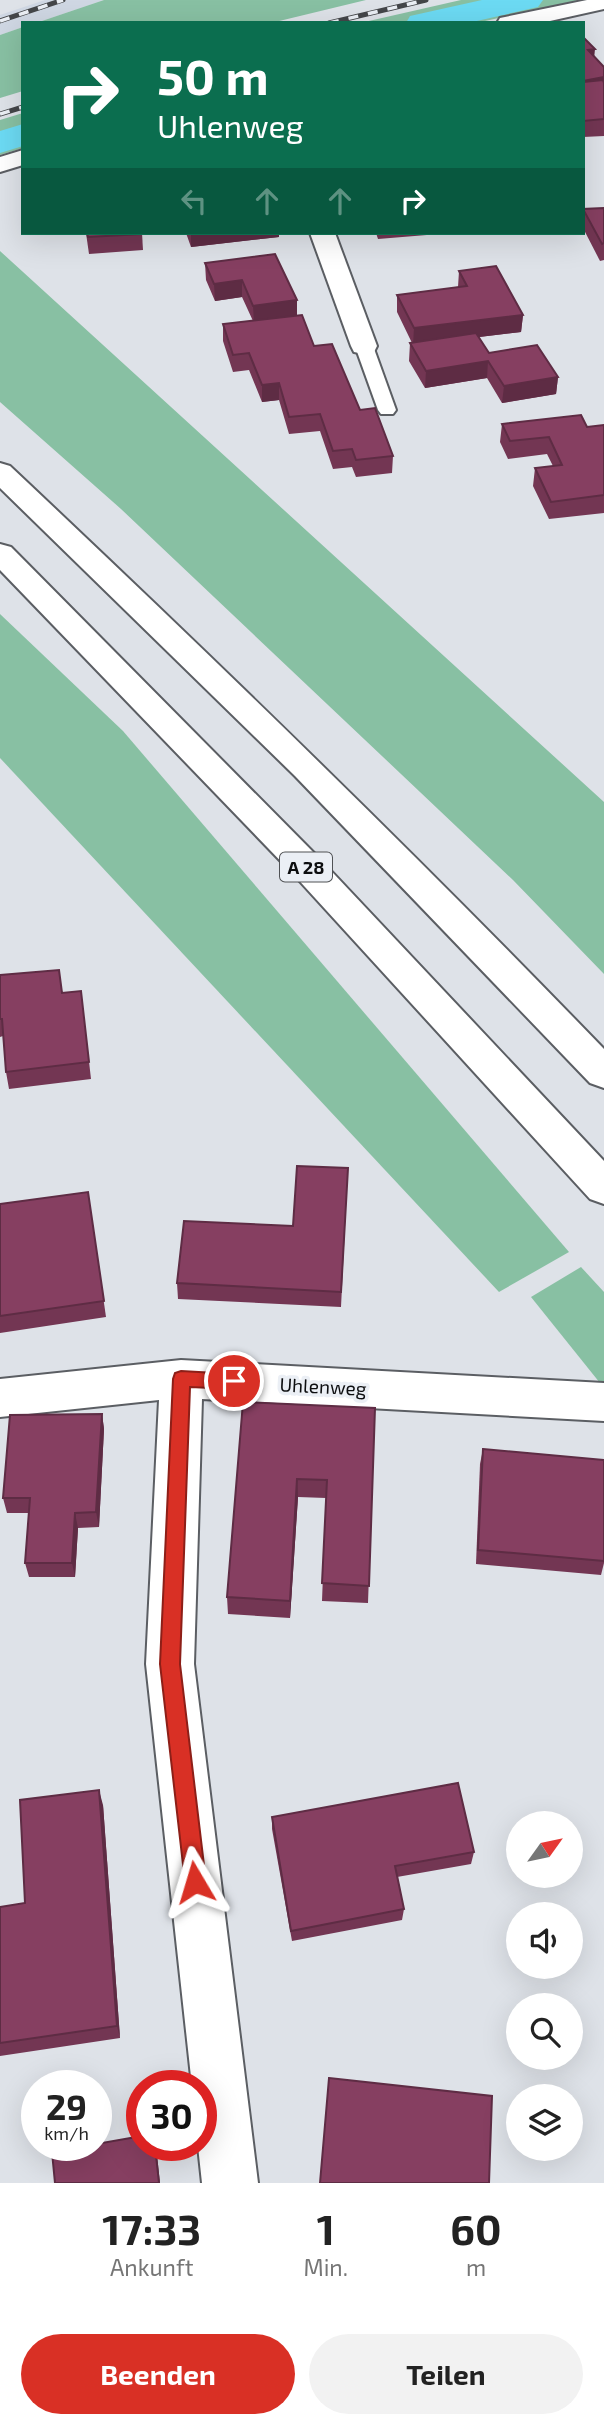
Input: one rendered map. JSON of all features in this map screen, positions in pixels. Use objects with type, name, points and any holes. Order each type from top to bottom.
[{"type":"main road","points":[[517,21],[594,4],[599,25]]},
{"type":"main road","points":[[0,165],[21,158]]},
{"type":"main road","points":[[323,235],[364,346]]},
{"type":"main road","points":[[0,472],[136,600],[309,771],[604,1073]]},
{"type":"main road","name":"A 28","points":[[0,553],[256,813],[604,1188]]},
{"type":"main road","points":[[181,1379],[170,1664],[230,2183]]},
{"type":"main road","name":"Uhlenweg","points":[[0,1398],[181,1379],[604,1402]]},
{"type":"lane","points":[[364,346],[387,410]]},
{"type":"shaded area","points":[[45,0],[104,0],[42,21],[21,21],[21,28],[0,35],[0,15]]},
{"type":"green space","points":[[104,0],[366,0],[279,21],[42,21]]},
{"type":"green space","points":[[461,0],[579,0],[485,21],[369,21]]},
{"type":"green space","points":[[21,28],[21,92],[0,98],[0,35]]},
{"type":"green space","points":[[21,114],[21,149],[0,155],[0,120]]},
{"type":"green space","points":[[0,251],[604,802],[604,974],[513,880],[121,509],[0,402]]},
{"type":"green space","points":[[0,614],[123,731],[569,1252],[499,1292],[0,758]]},
{"type":"green space","points":[[581,1267],[604,1292],[604,1388],[531,1297]]},
{"type":"building","points":[[585,39],[595,49],[588,50],[604,67],[604,77],[585,81]]},
{"type":"building","points":[[603,80],[604,119],[585,121],[585,82]]},
{"type":"building","points":[[604,208],[604,243],[602,244],[585,209]]},
{"type":"building","points":[[88,235],[124,235],[88,237]]},
{"type":"building","points":[[275,254],[297,300],[253,306],[242,280],[214,284],[205,263]]},
{"type":"building","points":[[496,266],[523,315],[414,328],[397,295],[467,286],[459,271]]},
{"type":"building","points":[[302,315],[314,346],[332,344],[360,410],[375,408],[393,456],[356,460],[352,449],[333,451],[320,414],[289,417],[279,383],[262,385],[249,353],[233,355],[223,324]]},
{"type":"building","points":[[476,333],[489,353],[537,345],[558,377],[504,386],[488,361],[426,371],[410,343]]},
{"type":"building","points":[[581,415],[587,427],[604,425],[604,495],[551,502],[535,468],[562,465],[549,437],[510,441],[502,424]]},
{"type":"building","points":[[59,970],[62,993],[81,991],[89,1062],[6,1072],[0,1019],[0,975]]},
{"type":"building","points":[[297,1166],[348,1168],[341,1292],[177,1283],[184,1221],[293,1226]]},
{"type":"building","points":[[88,1192],[104,1301],[0,1316],[0,1204]]},
{"type":"building","points":[[243,1402],[375,1408],[369,1586],[322,1583],[327,1480],[297,1479],[290,1601],[227,1597]]},
{"type":"building","points":[[102,1414],[96,1512],[75,1513],[72,1563],[25,1563],[30,1498],[3,1498],[10,1415]]},
{"type":"building","points":[[483,1449],[604,1460],[604,1561],[478,1550]]},
{"type":"building","points":[[458,1783],[474,1852],[395,1866],[404,1909],[291,1931],[272,1817]]},
{"type":"building","points":[[99,1790],[117,2026],[0,2043],[0,1907],[25,1903],[20,1800]]},
{"type":"building","points":[[329,2078],[492,2096],[489,2183],[320,2183]]},
{"type":"building","points":[[126,2139],[126,2161],[157,2161],[159,2183],[55,2183],[53,2161],[112,2161],[112,2141]]},
{"type":"waterway","points":[[431,21],[527,0]]},
{"type":"waterway","points":[[0,142],[21,136]]},
{"type":"railway","points":[[0,21],[63,0]]},
{"type":"railway","points":[[337,21],[426,0]]},
{"type":"railway","points":[[0,114],[21,108]]},
{"type":"route","points":[[195,1882],[170,1664],[181,1379],[234,1381]]}]
